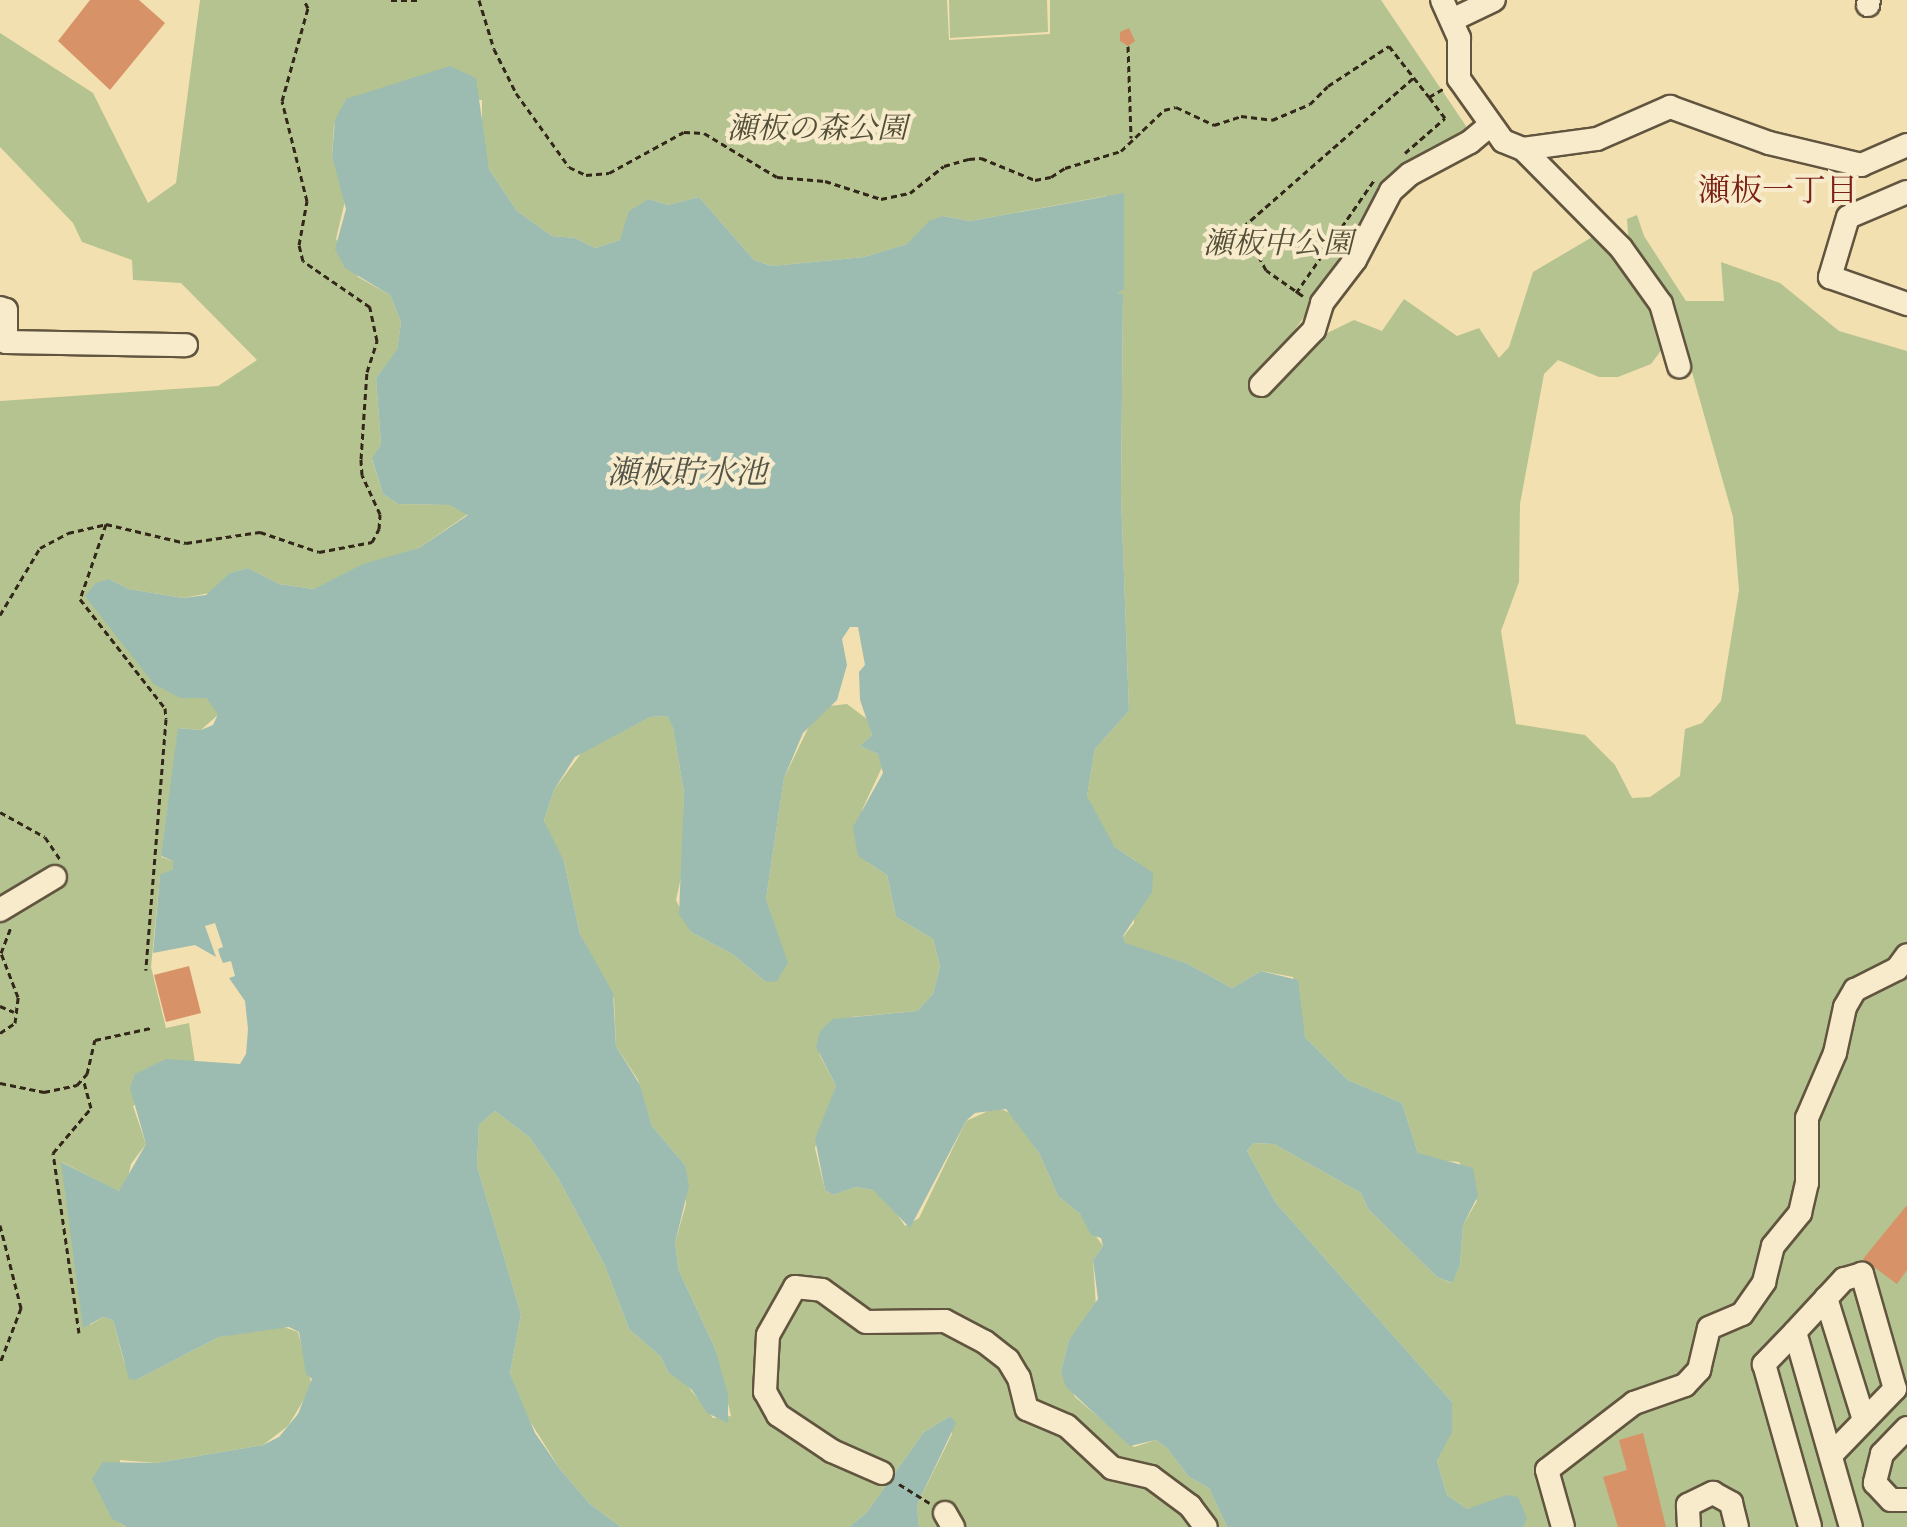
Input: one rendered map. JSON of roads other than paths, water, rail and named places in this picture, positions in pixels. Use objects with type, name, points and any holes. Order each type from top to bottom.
[{"type":"street","points":[[1494,0],[1448,9],[1459,79],[1503,141],[1523,149],[1621,248],[1661,304],[1679,366]]},
{"type":"street","points":[[1523,149],[1597,139],[1670,107],[1769,143],[1861,165],[1907,145]]},
{"type":"street","points":[[1261,385],[1314,330],[1322,303],[1355,260],[1391,191],[1410,174],[1470,142],[1490,125]]},
{"type":"street","points":[[1907,192],[1848,217],[1830,277],[1907,304]]},
{"type":"street","points":[[0,308],[6,310],[6,342],[186,345]]},
{"type":"street","points":[[0,910],[55,877]]},
{"type":"street","points":[[1563,1527],[1547,1470],[1634,1403],[1685,1385],[1699,1370],[1709,1328],[1742,1314],[1764,1282],[1773,1246],[1800,1213],[1807,1183],[1807,1118],[1835,1053],[1845,1007],[1855,990],[1897,969],[1907,955]]},
{"type":"street","points":[[1810,1527],[1764,1364],[1844,1279],[1862,1274],[1895,1389],[1831,1455]]},
{"type":"street","points":[[882,1473],[832,1451],[778,1415],[765,1392],[768,1335],[795,1287],[822,1290],[866,1322],[945,1321],[985,1342],[1008,1360],[1019,1378],[1027,1409],[1067,1426],[1112,1468],[1151,1477],[1190,1506],[1206,1527]]},
{"type":"street","points":[[1826,1298],[1864,1420]]},
{"type":"street","points":[[1795,1332],[1851,1527]]},
{"type":"street","points":[[1907,1428],[1882,1454],[1875,1483],[1891,1500],[1907,1500]]},
{"type":"street","points":[[1689,1527],[1688,1505],[1713,1493],[1731,1503],[1737,1527]]},
{"type":"water","name":"瀬板貯水池","points":[[450,66],[476,78],[489,169],[517,211],[552,236],[575,238],[595,248],[620,240],[629,211],[649,199],[668,205],[699,197],[754,260],[772,266],[864,257],[907,244],[929,221],[943,216],[970,221],[1124,193],[1124,289],[1117,294],[1123,294],[1121,494],[1129,711],[1095,749],[1087,796],[1114,846],[1153,873],[1152,892],[1123,936],[1125,943],[1186,963],[1232,988],[1261,971],[1298,980],[1305,1037],[1348,1080],[1402,1103],[1418,1153],[1473,1168],[1478,1196],[1463,1225],[1460,1265],[1452,1283],[1437,1277],[1368,1209],[1361,1193],[1274,1144],[1254,1143],[1247,1151],[1276,1203],[1452,1402],[1452,1432],[1437,1461],[1447,1495],[1467,1509],[1507,1495],[1518,1497],[1527,1518],[1523,1527],[1227,1527],[1209,1488],[1189,1477],[1167,1448],[1156,1440],[1130,1446],[1066,1387],[1061,1371],[1069,1340],[1098,1299],[1093,1260],[1103,1246],[1101,1238],[1091,1235],[1080,1214],[1058,1196],[1039,1153],[1006,1109],[975,1113],[966,1121],[910,1228],[873,1190],[856,1187],[833,1195],[825,1190],[815,1139],[836,1086],[816,1047],[820,1031],[833,1019],[917,1011],[933,994],[940,966],[933,939],[896,917],[887,875],[858,856],[853,827],[883,773],[878,754],[860,746],[872,735],[860,700],[859,672],[865,665],[858,627],[850,627],[842,639],[847,665],[837,700],[803,733],[784,778],[766,899],[788,963],[776,982],[765,981],[732,954],[691,932],[679,914],[684,793],[673,727],[667,716],[650,717],[575,757],[554,790],[544,821],[564,861],[580,934],[613,993],[616,1046],[640,1085],[652,1126],[685,1165],[689,1186],[675,1243],[679,1271],[715,1348],[728,1395],[728,1423],[707,1413],[692,1390],[668,1372],[661,1357],[629,1329],[605,1266],[558,1178],[529,1137],[495,1111],[479,1125],[477,1166],[521,1314],[510,1374],[535,1433],[560,1469],[590,1504],[621,1527],[127,1527],[112,1519],[92,1479],[103,1462],[156,1463],[263,1445],[279,1437],[298,1414],[312,1379],[306,1374],[299,1332],[289,1327],[219,1337],[136,1380],[129,1379],[113,1320],[103,1317],[83,1328],[61,1162],[119,1191],[146,1144],[130,1088],[135,1074],[166,1059],[240,1064],[246,1054],[248,1029],[245,1001],[229,978],[235,976],[231,961],[223,963],[220,956],[218,949],[223,947],[215,923],[205,926],[216,957],[195,945],[153,953],[160,875],[173,869],[173,861],[161,856],[178,728],[201,730],[213,725],[218,714],[206,698],[180,698],[154,684],[85,596],[96,583],[109,579],[129,589],[183,598],[206,595],[230,573],[248,568],[279,584],[314,589],[363,564],[419,548],[468,515],[449,505],[398,504],[383,494],[372,459],[381,444],[376,378],[397,350],[401,322],[390,295],[345,268],[335,249],[346,209],[332,156],[335,120],[346,99]]},
{"type":"water","points":[[950,1416],[956,1423],[917,1505],[919,1527],[849,1527],[867,1512],[924,1432]]},
{"type":"district","name":"瀬板一丁目","points":[[1778,193]]},
{"type":"park label","name":"瀬板の森公園","points":[[817,130]]},
{"type":"park label","name":"瀬板中公園","points":[[1278,245]]}]
